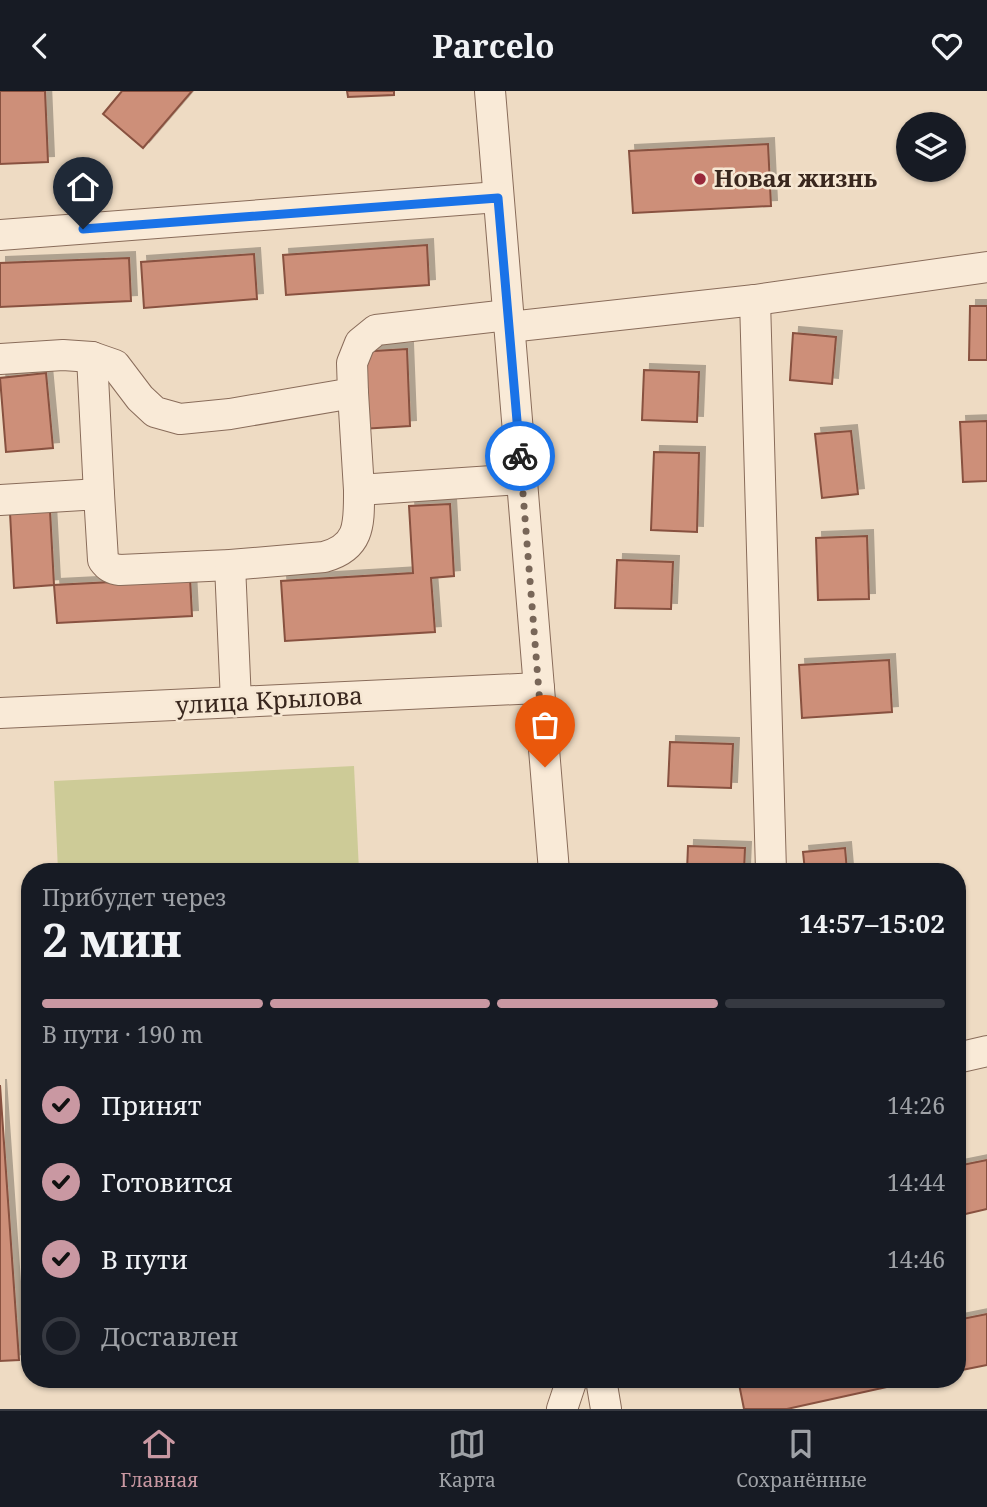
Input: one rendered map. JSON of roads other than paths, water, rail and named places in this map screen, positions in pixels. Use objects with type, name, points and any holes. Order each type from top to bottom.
[{"type":"street","points":[[491,91],[553,863]]},
{"type":"street","points":[[0,235],[498,198]]},
{"type":"street","points":[[92,357],[102,554],[106,565],[120,570],[311,558],[336,553],[348,545],[355,536],[359,523],[352,363],[360,343],[376,330],[755,300],[987,267]]},
{"type":"street","points":[[755,300],[771,863]]},
{"type":"street","points":[[0,359],[63,355],[92,357],[115,365],[140,398],[155,412],[180,419],[230,414],[353,393]]},
{"type":"street","points":[[359,490],[522,479]]},
{"type":"street","points":[[0,500],[99,494]]},
{"type":"street","points":[[230,565],[236,702]]},
{"type":"street","name":"улица Крылова","points":[[0,713],[539,688]]},
{"type":"street","points":[[966,1056],[987,1051]]},
{"type":"street","points":[[562,1409],[569,1388]]},
{"type":"street","points":[[602,1388],[606,1409]]},
{"type":"place","name":"Новая жизнь","points":[[700,179]]}]
